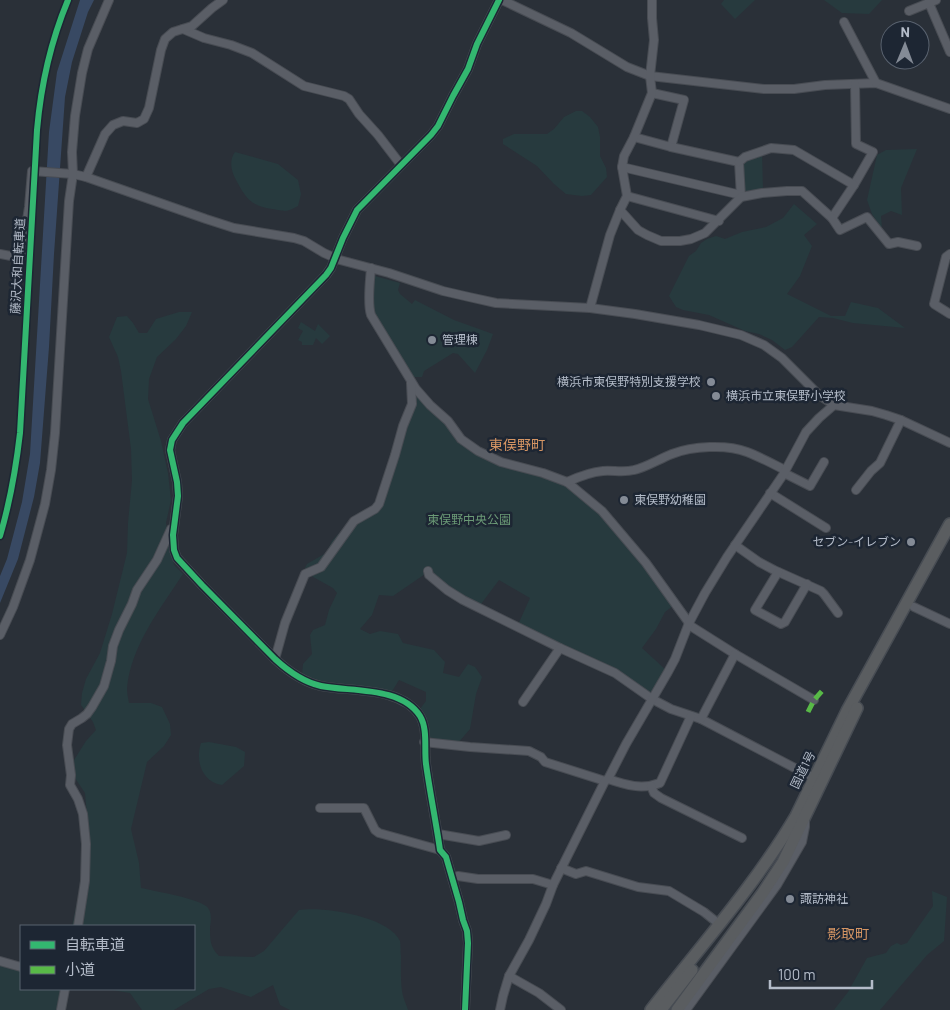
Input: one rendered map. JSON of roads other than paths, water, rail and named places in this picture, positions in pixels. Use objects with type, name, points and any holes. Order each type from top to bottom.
[{"type":"highway","name":"国道1号","points":[[650,1010],[719,924],[777,846],[796,816],[856,695],[950,524]]},
{"type":"highway","name":"国道1号","points":[[677,1010],[766,888],[790,849],[855,712],[950,540]]},
{"type":"highway","points":[[661,1010],[777,859],[805,818]]},
{"type":"street","points":[[0,635],[14,607],[30,560],[45,504],[51,470],[75,116],[88,49],[109,0]]},
{"type":"street","points":[[86,177],[108,129],[123,121],[137,123],[144,118],[149,108],[165,39],[173,32],[192,26],[223,0]]},
{"type":"street","points":[[590,308],[610,235],[627,196],[622,167],[624,156],[652,93],[650,76],[653,51],[652,0]]},
{"type":"street","points":[[465,1010],[467,931],[446,857],[440,850],[420,716],[414,709],[399,699],[371,692],[320,686],[306,681],[287,670],[178,558],[173,543],[178,496],[170,450],[172,440],[183,423],[326,275],[336,258],[343,238],[357,210],[438,126],[468,69],[477,44],[498,1],[571,33],[627,67],[650,76],[764,90],[876,83],[950,108]]},
{"type":"street","points":[[909,11],[932,2],[950,52]]},
{"type":"street","points":[[844,22],[876,83]]},
{"type":"street","points":[[183,29],[204,38],[252,53],[304,86],[349,99],[401,166]]},
{"type":"street","points":[[832,218],[873,152],[856,144],[855,84]]},
{"type":"street","points":[[652,93],[684,100],[671,147]]},
{"type":"street","points":[[634,137],[739,162]]},
{"type":"street","points":[[739,162],[745,157],[771,148],[794,150],[854,185]]},
{"type":"street","points":[[620,210],[638,230],[661,241],[680,241],[705,233],[741,196],[739,162]]},
{"type":"street","points":[[622,167],[741,196],[787,191],[802,192],[832,218],[840,230],[867,217],[889,244],[898,242],[917,246]]},
{"type":"street","points":[[0,254],[21,258],[29,207],[32,171],[71,174],[86,177],[234,228],[304,241],[336,258],[443,291],[496,303],[590,308],[635,314],[699,325],[741,335],[764,345],[782,358],[819,395],[834,406],[872,411],[902,420],[950,442]]},
{"type":"street","points":[[627,196],[718,221]]},
{"type":"street","points":[[950,254],[946,257],[934,304],[950,314]]},
{"type":"street","points":[[371,268],[369,310],[410,381],[430,405],[448,421],[461,439],[473,448],[501,462],[543,473],[567,482],[602,511],[646,564],[689,624],[735,654],[814,700]]},
{"type":"street","points":[[275,659],[285,623],[305,574],[321,567],[354,522],[376,509],[379,504],[403,426],[412,404],[410,381]]},
{"type":"street","points":[[500,1010],[509,976],[529,940],[546,904],[552,885],[606,780],[675,659],[689,624],[709,586],[770,494],[811,426],[834,406]]},
{"type":"street","points":[[856,490],[880,463],[902,420]]},
{"type":"street","points":[[567,482],[604,470],[636,470],[674,453],[700,448],[729,447],[747,452],[810,486],[824,462]]},
{"type":"street","points":[[770,494],[826,528]]},
{"type":"street","points":[[78,925],[85,881],[86,844],[83,814],[78,799],[70,785],[67,745],[69,729],[72,724],[87,714],[104,686],[113,646],[119,630],[137,590],[157,560],[169,535],[176,513]]},
{"type":"street","points":[[735,545],[759,562],[817,589],[824,594],[838,613]]},
{"type":"street","points":[[428,571],[429,575],[447,590],[463,600],[615,673],[652,699],[671,709],[701,719],[814,778]]},
{"type":"street","points":[[778,572],[755,610],[781,624],[785,622],[807,584]]},
{"type":"street","points":[[914,607],[950,624]]},
{"type":"street","points":[[524,702],[560,648]]},
{"type":"street","points":[[701,719],[735,654]]},
{"type":"street","points":[[424,742],[529,751],[542,757],[545,762],[606,780],[640,787],[651,786],[660,783],[691,716]]},
{"type":"street","points":[[651,786],[654,793],[662,798],[742,838]]},
{"type":"street","points":[[320,808],[364,808],[379,834],[440,850]]},
{"type":"street","points":[[686,1010],[777,885],[802,842],[805,818]]},
{"type":"street","points":[[438,834],[479,841],[506,835]]},
{"type":"street","points":[[561,868],[576,874],[586,871],[638,887],[669,891],[704,912],[719,924]]},
{"type":"street","points":[[458,876],[478,879],[533,879],[552,885]]},
{"type":"street","points":[[0,961],[20,967]]},
{"type":"street","points":[[509,976],[539,993],[561,1010]]},
{"type":"street","points":[[61,1010],[65,990]]},
{"type":"water","points":[[80,0],[94,0],[88,12],[72,62],[65,97],[40,463],[34,497],[18,559],[0,603],[0,576],[7,559],[22,502],[30,454],[49,132],[57,72]]},
{"type":"place","name":"管理棟","points":[[432,340]]},
{"type":"place","name":"横浜市東俣野特別支援学校","points":[[711,382]]},
{"type":"place","name":"横浜市立東俣野小学校","points":[[716,396]]},
{"type":"place","name":"東俣野幼稚園","points":[[624,500]]},
{"type":"place","name":"セブン-イレブン","points":[[911,542]]},
{"type":"place","name":"諏訪神社","points":[[790,899]]},
{"type":"district","name":"東俣野町","points":[[517,445]]},
{"type":"district","name":"影取町","points":[[848,934]]},
{"type":"park label","name":"東俣野中央公園","points":[[469,520]]}]
